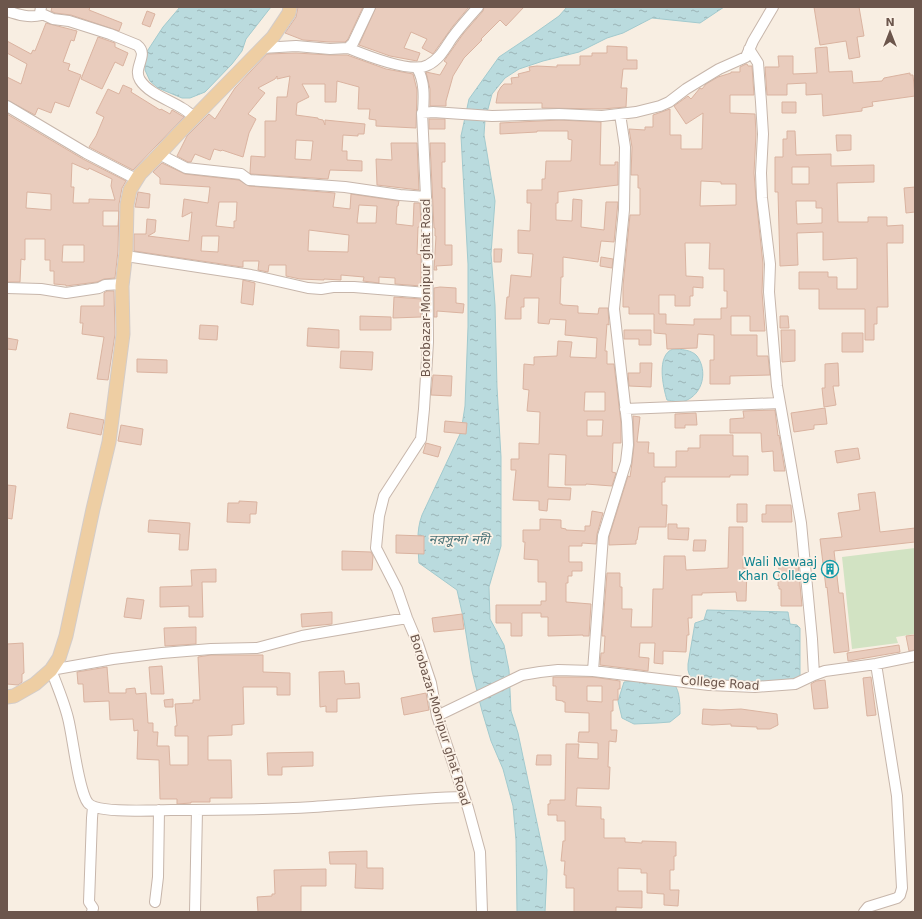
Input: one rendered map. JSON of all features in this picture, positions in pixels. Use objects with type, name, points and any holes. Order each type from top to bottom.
[{"type":"main road","points":[[7,697],[14,696],[35,684],[51,670],[59,658],[66,636],[93,508],[109,442],[123,334],[122,284],[126,256],[127,205],[130,190],[136,179],[159,154],[273,37],[289,13],[290,7]]},
{"type":"street","points":[[348,48],[353,43],[370,7]]},
{"type":"street","points":[[262,48],[296,46],[330,49],[348,48],[402,66],[417,68],[427,66],[439,57],[452,38],[478,7]]},
{"type":"street","points":[[423,112],[444,112],[492,116],[559,114],[602,116],[636,112],[660,106],[670,102],[686,89],[719,69],[746,57],[773,7]]},
{"type":"street","points":[[7,11],[34,17],[41,11],[53,19],[72,22],[110,34],[137,45],[142,53],[137,73],[144,85],[183,108],[195,117]]},
{"type":"street","points":[[750,49],[758,63],[763,134],[761,173],[770,264],[769,292],[777,386],[802,523],[814,675]]},
{"type":"street","name":"Borobazar-Monipur ghat Road","points":[[417,68],[422,78],[426,197],[428,342],[424,409],[421,439],[384,496],[379,516],[376,548],[397,589],[431,683],[437,716],[480,852],[482,912]]},
{"type":"street","points":[[7,106],[86,153],[136,179]]},
{"type":"street","points":[[593,670],[603,536],[626,462],[628,445],[614,309],[624,210],[625,147],[620,114]]},
{"type":"street","points":[[159,154],[186,168],[241,174],[249,180],[345,187],[400,195],[426,197]]},
{"type":"street","points":[[126,256],[251,274],[308,288],[320,289],[354,287],[427,292]]},
{"type":"street","points":[[7,288],[41,289],[66,293],[99,288],[105,285],[122,284]]},
{"type":"street","points":[[625,409],[780,403]]},
{"type":"street","points":[[407,618],[302,636],[257,648],[211,649],[162,653],[113,659],[51,670],[68,717],[81,786],[88,803],[100,810],[197,810],[312,807],[439,798],[464,798]]},
{"type":"street","name":"College Road","points":[[437,716],[522,675],[558,670],[593,670],[709,684],[755,687],[795,684],[825,671],[876,664],[915,656]]},
{"type":"street","points":[[864,912],[868,907],[897,898],[900,895],[902,888],[897,796],[876,664]]},
{"type":"street","points":[[92,912],[93,908],[89,902],[93,807]]},
{"type":"street","points":[[154,902],[158,877],[159,810]]},
{"type":"street","points":[[195,912],[197,810]]},
{"type":"green space","points":[[915,548],[915,634],[896,637],[898,643],[852,649],[842,557]]},
{"type":"water","points":[[180,7],[271,7],[246,39],[242,51],[232,64],[205,92],[190,98],[182,98],[158,88],[150,81],[145,70],[146,53],[163,27]]},
{"type":"water","name":"নরসুন্দা নদী","points":[[567,7],[724,7],[700,23],[652,18],[623,33],[607,38],[579,52],[519,69],[505,78],[492,94],[485,120],[484,135],[495,201],[491,254],[495,305],[497,387],[501,457],[501,546],[489,587],[490,619],[504,645],[509,670],[511,711],[518,733],[547,870],[545,912],[517,912],[516,840],[513,806],[503,769],[491,741],[482,711],[472,671],[464,621],[457,590],[419,563],[418,533],[422,515],[461,432],[465,406],[468,327],[468,264],[461,136],[469,99],[499,57],[559,16]]},
{"type":"water","points":[[673,349],[692,352],[697,356],[702,368],[703,375],[700,388],[691,398],[683,402],[667,400],[664,387],[662,372],[664,358],[668,352]]},
{"type":"water","points":[[707,610],[788,612],[790,624],[797,625],[800,628],[800,676],[797,680],[751,683],[690,677],[688,664],[695,623],[704,620]]},
{"type":"water","points":[[634,681],[674,684],[679,694],[680,714],[670,722],[657,723],[634,724],[622,718],[618,701],[624,682]]},
{"type":"building","points":[[52,7],[90,7],[89,10],[122,23],[119,31],[71,15],[55,13],[51,11]]},
{"type":"building","points":[[298,7],[363,7],[348,39],[345,42],[330,42],[303,40],[285,33],[296,17]]},
{"type":"building","points":[[376,7],[469,7],[433,54],[422,48],[427,39],[411,32],[404,48],[420,53],[417,61],[390,56],[359,45]]},
{"type":"building","points":[[484,7],[524,7],[506,26],[500,20],[464,58],[453,76],[446,106],[430,106],[430,89],[426,72],[440,75],[447,63],[444,61],[463,34],[483,11]]},
{"type":"building","points":[[814,7],[859,7],[864,36],[857,37],[860,57],[849,59],[846,41],[820,45]]},
{"type":"building","points":[[147,11],[155,14],[150,27],[142,24]]},
{"type":"building","points":[[46,23],[77,31],[74,41],[71,40],[63,62],[70,64],[68,70],[81,75],[69,107],[55,102],[51,113],[38,108],[35,115],[7,100],[7,77],[21,84],[27,64],[7,53],[7,41],[31,54],[33,50],[35,51]]},
{"type":"building","points":[[98,37],[115,43],[115,47],[128,53],[123,66],[115,62],[102,89],[81,79]]},
{"type":"building","points":[[607,46],[627,47],[627,60],[637,60],[637,69],[623,69],[621,88],[627,88],[626,107],[602,109],[542,108],[542,103],[496,103],[498,92],[501,87],[504,84],[512,84],[511,78],[519,77],[518,74],[530,71],[529,67],[580,65],[580,56],[592,56],[592,53],[607,53]]},
{"type":"building","points":[[827,47],[829,72],[852,71],[853,83],[882,81],[884,78],[910,73],[910,75],[913,75],[915,96],[872,102],[873,106],[862,108],[862,111],[823,116],[822,94],[806,95],[806,83],[787,84],[787,95],[767,95],[765,67],[779,67],[778,56],[793,56],[793,74],[817,73],[815,48]]},
{"type":"building","points":[[296,53],[347,55],[386,69],[413,74],[417,90],[416,128],[376,126],[376,120],[369,119],[370,109],[358,109],[359,87],[337,81],[336,102],[325,102],[325,84],[302,84],[309,97],[297,103],[296,115],[318,118],[323,120],[325,125],[325,120],[365,124],[364,134],[358,134],[358,136],[343,135],[342,151],[347,151],[347,160],[362,161],[362,171],[330,170],[328,179],[251,174],[251,156],[265,157],[265,121],[276,121],[277,97],[287,97],[290,76],[277,79],[277,76],[275,79],[258,88],[265,93],[248,114],[256,119],[249,133],[243,157],[214,149],[210,160],[195,154],[191,162],[188,162],[177,156],[187,136],[209,114],[215,119],[235,88],[267,54]],"holes":[[[296,140],[313,141],[311,160],[295,159]]]},
{"type":"building","points":[[746,64],[748,66],[752,66],[754,95],[730,95],[730,113],[755,114],[756,134],[754,173],[763,264],[762,292],[765,331],[750,331],[750,316],[731,316],[731,335],[757,335],[757,356],[768,356],[770,375],[730,376],[730,384],[710,384],[710,360],[714,360],[714,335],[698,334],[697,348],[667,349],[666,334],[654,333],[654,314],[629,314],[629,307],[623,307],[623,286],[630,215],[640,215],[640,188],[638,188],[638,175],[631,175],[632,147],[629,129],[645,130],[645,127],[653,127],[653,115],[670,109],[670,135],[681,135],[681,149],[702,149],[703,113],[686,124],[674,106],[688,96],[691,99],[700,88],[702,89],[706,84],[718,77],[731,72],[740,72],[740,67]],"holes":[[[701,181],[721,182],[721,184],[736,184],[736,205],[700,206]],[[685,243],[710,243],[709,269],[724,269],[724,291],[727,291],[727,308],[721,308],[721,319],[694,319],[694,325],[666,324],[666,314],[659,314],[659,295],[675,295],[675,306],[690,306],[690,296],[693,296],[693,287],[703,288],[703,277],[686,276]]]},
{"type":"building","points":[[123,85],[132,89],[131,92],[160,110],[161,109],[170,114],[172,110],[184,117],[133,170],[89,147],[96,136],[104,117],[96,113],[108,89],[119,94]]},
{"type":"building","points":[[782,102],[796,102],[796,113],[782,113]]},
{"type":"building","points":[[7,114],[83,159],[126,181],[122,188],[119,211],[103,211],[103,226],[118,226],[119,214],[118,251],[115,278],[66,286],[54,284],[54,271],[50,271],[50,260],[45,260],[45,239],[25,239],[25,260],[21,259],[20,282],[7,282]],"holes":[[[72,163],[88,170],[89,168],[112,179],[111,186],[115,200],[89,199],[89,203],[73,203],[74,187],[71,187]],[[27,192],[51,194],[51,210],[26,208]],[[63,245],[84,245],[84,262],[62,262]]]},
{"type":"building","points":[[429,119],[445,119],[445,129],[429,129]]},
{"type":"building","points":[[559,120],[601,122],[600,165],[615,165],[615,162],[618,162],[618,185],[558,192],[558,203],[556,203],[556,220],[572,221],[573,199],[582,200],[581,227],[604,230],[606,202],[618,202],[614,242],[601,241],[598,262],[563,257],[563,277],[561,277],[560,304],[578,306],[578,313],[598,314],[599,308],[608,308],[609,325],[607,324],[605,351],[607,351],[607,364],[614,364],[621,423],[621,443],[613,443],[612,472],[616,473],[612,486],[586,484],[565,485],[566,455],[549,454],[548,487],[571,488],[570,500],[548,499],[547,511],[539,510],[539,501],[513,500],[516,470],[511,470],[511,459],[519,459],[519,443],[539,444],[540,412],[527,411],[529,390],[523,389],[524,364],[534,365],[534,357],[557,356],[558,341],[572,342],[570,357],[596,358],[597,338],[565,335],[566,320],[550,319],[549,324],[538,323],[539,298],[524,298],[524,307],[521,307],[521,319],[505,319],[511,275],[531,277],[533,254],[518,253],[518,230],[530,231],[531,203],[527,203],[527,190],[542,190],[542,179],[545,179],[546,161],[571,161],[572,140],[568,139],[568,131],[537,131],[500,134],[500,123]],"holes":[[[585,392],[605,392],[605,411],[584,411]],[[587,420],[603,420],[602,436],[587,436]]]},
{"type":"building","points":[[787,131],[795,131],[796,155],[831,154],[831,166],[874,165],[874,182],[837,183],[838,222],[868,222],[868,217],[887,217],[887,226],[903,225],[903,243],[887,243],[888,307],[877,307],[877,324],[874,324],[874,340],[865,340],[865,309],[819,309],[819,289],[799,289],[799,272],[828,272],[828,277],[837,277],[837,289],[857,289],[857,258],[823,260],[823,232],[797,233],[798,265],[780,266],[778,192],[775,192],[775,157],[783,157],[783,139],[787,139]],"holes":[[[792,167],[809,167],[809,184],[792,184]],[[796,201],[816,201],[816,208],[822,208],[822,223],[797,224]]]},
{"type":"building","points":[[836,135],[851,135],[851,150],[837,151]]},
{"type":"building","points":[[391,143],[417,143],[419,190],[377,185],[376,159],[392,160]]},
{"type":"building","points":[[430,143],[445,143],[445,162],[442,162],[442,188],[445,188],[445,245],[452,245],[452,265],[436,266],[437,270],[434,270],[436,236],[434,228]]},
{"type":"building","points":[[162,163],[185,174],[239,180],[249,186],[335,193],[333,207],[350,209],[351,194],[399,201],[397,206],[396,224],[413,226],[414,203],[420,203],[421,227],[418,227],[417,254],[421,255],[421,286],[395,284],[395,278],[379,277],[379,283],[363,281],[364,277],[341,275],[341,280],[300,279],[286,276],[286,265],[269,265],[268,272],[258,270],[259,261],[243,261],[242,267],[134,251],[134,234],[146,234],[147,219],[156,220],[155,232],[148,236],[189,241],[192,212],[182,217],[184,199],[208,203],[210,187],[160,184],[160,178],[153,172]],"holes":[[[219,202],[237,202],[234,228],[216,226]],[[359,205],[377,206],[376,223],[357,223]],[[309,230],[349,235],[348,252],[308,251]],[[202,236],[219,236],[218,252],[201,251]]]},
{"type":"building","points":[[915,187],[915,212],[906,213],[904,188]]},
{"type":"building","points":[[138,192],[150,194],[149,208],[135,207]]},
{"type":"building","points":[[494,249],[502,249],[501,262],[494,262]]},
{"type":"building","points":[[601,257],[613,259],[612,268],[600,266]]},
{"type":"building","points":[[243,280],[255,283],[253,305],[241,303]]},
{"type":"building","points":[[434,288],[456,288],[456,303],[464,304],[463,313],[437,311],[437,317],[434,317]]},
{"type":"building","points":[[107,291],[114,291],[115,334],[108,380],[97,379],[104,337],[82,334],[83,323],[80,323],[81,306],[104,306],[104,293]]},
{"type":"building","points":[[394,297],[421,299],[421,317],[393,318]]},
{"type":"building","points":[[360,316],[391,317],[391,330],[360,330]]},
{"type":"building","points":[[780,316],[788,316],[789,328],[780,328]]},
{"type":"building","points":[[200,325],[218,326],[217,340],[199,339]]},
{"type":"building","points":[[308,328],[339,330],[339,348],[307,346]]},
{"type":"building","points":[[624,330],[651,330],[651,345],[639,345],[639,339],[624,339]]},
{"type":"building","points":[[781,330],[795,330],[795,361],[782,362]]},
{"type":"building","points":[[842,333],[863,333],[863,352],[842,352]]},
{"type":"building","points":[[7,338],[18,340],[16,350],[7,349]]},
{"type":"building","points":[[341,351],[373,352],[372,370],[340,368]]},
{"type":"building","points":[[137,359],[167,360],[167,373],[137,372]]},
{"type":"building","points":[[640,363],[652,363],[651,387],[629,386],[628,373],[640,373]]},
{"type":"building","points":[[838,363],[839,386],[833,386],[836,405],[824,407],[822,388],[825,388],[825,364]]},
{"type":"building","points":[[433,375],[452,376],[451,396],[431,395]]},
{"type":"building","points":[[825,408],[827,424],[814,425],[814,429],[794,432],[791,413]]},
{"type":"building","points":[[775,410],[778,436],[779,435],[785,471],[774,471],[773,451],[762,452],[761,433],[730,433],[730,419],[744,418],[743,411]]},
{"type":"building","points":[[70,413],[104,420],[101,435],[67,428]]},
{"type":"building","points":[[696,413],[697,425],[685,425],[685,428],[675,428],[675,414]]},
{"type":"building","points":[[633,416],[640,417],[637,442],[649,442],[648,453],[654,453],[654,467],[676,467],[676,451],[688,451],[688,448],[700,448],[700,435],[733,435],[733,456],[748,456],[748,475],[730,475],[730,477],[665,477],[665,482],[662,482],[662,505],[667,505],[666,527],[639,527],[636,544],[609,545],[609,537],[628,476],[630,477],[634,445]]},
{"type":"building","points":[[445,421],[467,423],[466,434],[444,432]]},
{"type":"building","points":[[121,425],[143,429],[141,445],[118,441]]},
{"type":"building","points":[[426,443],[441,447],[438,457],[423,453]]},
{"type":"building","points":[[858,448],[860,459],[837,463],[835,451]]},
{"type":"building","points":[[7,485],[16,486],[12,519],[7,518]]},
{"type":"building","points":[[875,492],[880,532],[915,528],[915,542],[834,551],[839,593],[843,593],[849,651],[834,653],[820,539],[842,537],[838,513],[860,510],[858,494]]},
{"type":"building","points":[[239,501],[257,502],[256,514],[250,514],[250,523],[227,522],[228,503],[239,503]]},
{"type":"building","points":[[737,504],[747,504],[747,522],[737,522]]},
{"type":"building","points":[[766,505],[791,505],[792,522],[762,522],[762,514],[766,514]]},
{"type":"building","points":[[592,511],[603,513],[597,534],[596,544],[582,543],[582,546],[569,546],[569,562],[582,562],[582,571],[572,571],[572,576],[568,576],[568,583],[566,583],[566,602],[591,604],[589,636],[548,636],[548,617],[541,617],[541,613],[522,613],[522,636],[511,636],[511,623],[496,623],[496,605],[541,605],[541,601],[546,601],[546,582],[538,582],[538,560],[524,559],[525,542],[523,542],[523,530],[540,530],[540,519],[561,520],[561,528],[566,530],[585,531],[585,526],[590,526]]},
{"type":"building","points":[[149,520],[190,523],[188,550],[179,550],[180,534],[148,532]]},
{"type":"building","points":[[668,524],[677,524],[677,528],[689,528],[688,540],[668,539]]},
{"type":"building","points":[[729,527],[743,527],[743,568],[747,568],[746,601],[737,601],[736,592],[702,593],[702,595],[692,595],[692,618],[688,618],[689,635],[687,635],[686,652],[663,651],[663,664],[654,663],[655,643],[640,643],[639,657],[649,658],[648,671],[600,665],[601,653],[604,653],[605,636],[602,636],[607,573],[620,573],[620,587],[622,587],[622,609],[632,609],[631,627],[652,627],[653,589],[663,589],[664,556],[685,556],[686,570],[728,568]]},
{"type":"building","points":[[396,535],[424,536],[424,554],[396,553]]},
{"type":"building","points":[[694,540],[706,540],[705,551],[693,551]]},
{"type":"building","points":[[342,551],[371,552],[373,556],[372,570],[342,570]]},
{"type":"building","points":[[798,563],[802,606],[781,606],[781,589],[779,589],[778,586],[779,564]]},
{"type":"building","points":[[216,569],[216,582],[202,582],[203,617],[189,617],[189,606],[160,607],[160,587],[192,586],[191,570]]},
{"type":"building","points":[[127,598],[144,600],[141,619],[124,617]]},
{"type":"building","points":[[332,612],[332,624],[302,627],[301,614]]},
{"type":"building","points":[[462,614],[464,629],[434,632],[432,618]]},
{"type":"building","points":[[196,627],[196,644],[165,646],[164,628]]},
{"type":"building","points":[[915,635],[915,650],[909,651],[906,636]]},
{"type":"building","points":[[23,643],[24,673],[22,674],[22,682],[18,685],[7,684],[7,644]]},
{"type":"building","points":[[899,645],[900,652],[848,661],[847,653]]},
{"type":"building","points":[[211,655],[263,655],[263,672],[290,673],[290,695],[277,695],[277,687],[243,687],[244,724],[232,725],[232,735],[208,736],[208,760],[231,760],[232,798],[210,798],[210,802],[177,804],[177,799],[160,799],[159,760],[137,759],[138,730],[134,731],[133,719],[110,720],[109,701],[84,702],[83,684],[78,684],[77,672],[107,667],[109,693],[126,693],[126,689],[135,688],[136,694],[146,693],[148,723],[153,723],[153,732],[158,732],[157,746],[169,746],[170,765],[188,765],[188,736],[175,736],[175,726],[177,726],[175,704],[193,703],[193,700],[200,700],[198,657]]},
{"type":"building","points":[[162,666],[164,694],[151,694],[149,667]]},
{"type":"building","points":[[344,671],[345,684],[359,683],[360,698],[337,699],[337,712],[326,712],[326,706],[320,707],[319,672]]},
{"type":"building","points":[[553,677],[593,677],[620,681],[618,700],[613,700],[613,711],[611,711],[611,730],[617,730],[616,742],[609,741],[609,789],[577,788],[576,806],[601,807],[601,819],[604,819],[604,838],[625,838],[625,842],[642,843],[642,841],[676,842],[674,870],[670,870],[670,890],[679,890],[678,906],[664,905],[664,894],[647,893],[647,873],[641,873],[641,869],[618,868],[618,891],[642,891],[642,908],[616,907],[616,912],[574,912],[574,888],[566,888],[566,875],[564,875],[565,861],[561,861],[563,841],[565,841],[565,821],[557,821],[557,815],[548,815],[548,804],[550,804],[550,800],[565,800],[566,744],[579,744],[578,758],[598,759],[598,743],[578,742],[579,732],[589,732],[589,713],[565,712],[565,702],[556,700],[556,686],[553,686]],"holes":[[[587,686],[602,686],[602,702],[587,701]]]},
{"type":"building","points":[[871,677],[876,715],[867,716],[863,678]]},
{"type":"building","points":[[825,680],[828,708],[814,709],[811,684],[816,681]]},
{"type":"building","points":[[426,693],[429,710],[404,715],[401,698]]},
{"type":"building","points":[[173,699],[173,707],[165,707],[164,700]]},
{"type":"building","points":[[703,709],[741,709],[777,714],[778,725],[770,729],[757,729],[757,727],[731,726],[731,724],[702,724]]},
{"type":"building","points":[[313,752],[313,766],[282,767],[282,775],[268,775],[267,753]]},
{"type":"building","points":[[537,755],[551,755],[551,765],[536,765]]},
{"type":"building","points":[[367,851],[367,868],[383,868],[383,889],[355,888],[356,864],[330,864],[329,852]]},
{"type":"building","points":[[326,869],[326,886],[301,886],[301,912],[258,912],[257,897],[272,896],[272,894],[275,894],[274,870]]},
{"type":"place","name":"Wali Newaaj Khan College","points":[[830,569]]}]
